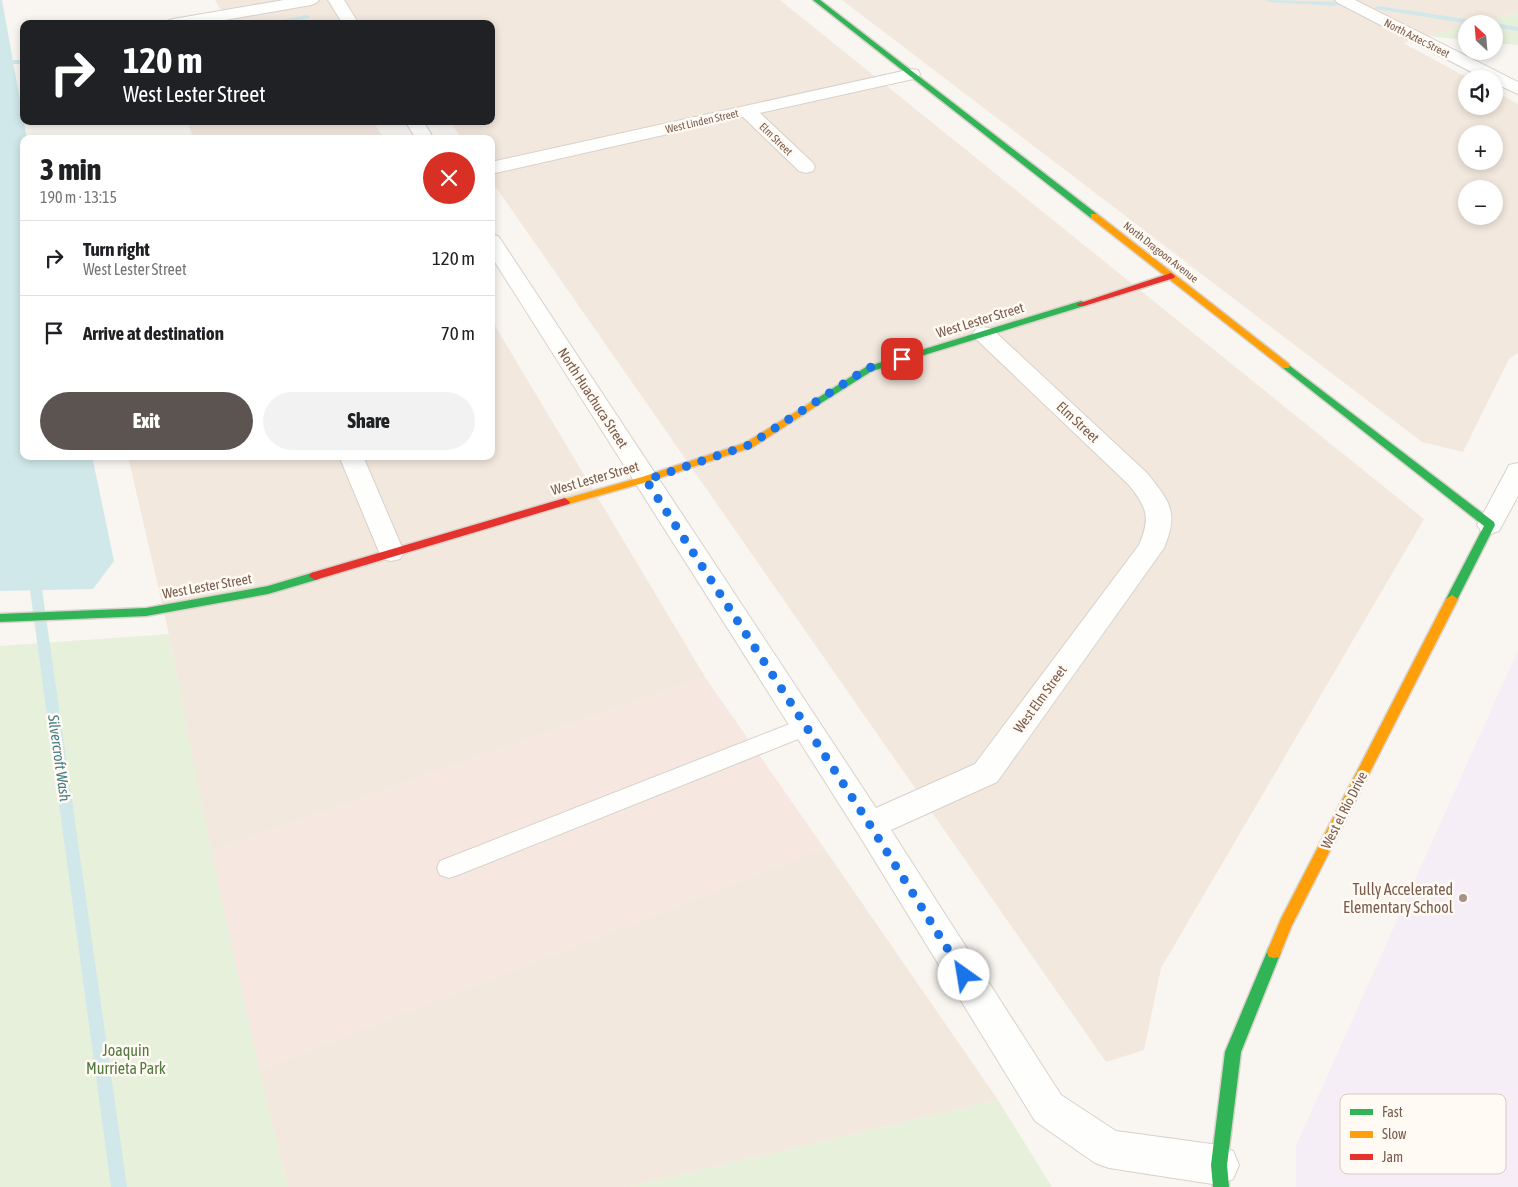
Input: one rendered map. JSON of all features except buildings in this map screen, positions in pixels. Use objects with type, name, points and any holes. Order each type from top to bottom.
[{"type":"street","points":[[196,20],[311,0]]},
{"type":"street","name":"North Dragoon Avenue","points":[[816,0],[1490,525]]},
{"type":"street","name":"North Aztec Street","points":[[1343,0],[1518,89]]},
{"type":"street","points":[[348,20],[337,2],[354,1]]},
{"type":"street","name":"West Linden Street","points":[[495,167],[912,74]]},
{"type":"street","name":"Elm Street","points":[[747,111],[806,167]]},
{"type":"street","name":"North Huachuca Street","points":[[495,246],[870,825],[1048,1108],[1109,1149],[1220,1176]]},
{"type":"street","name":"West Lester Street","points":[[0,618],[146,612],[268,590],[392,552],[646,480],[749,445],[868,368],[1171,276]]},
{"type":"street","name":"Elm Street","points":[[984,334],[1138,479],[1155,500],[1160,518]]},
{"type":"street","points":[[353,460],[392,552]]},
{"type":"street","name":"West el Rio Drive","points":[[1220,1176],[1233,1052],[1286,923],[1518,471]]},
{"type":"street","name":"West Elm Street","points":[[870,825],[986,773],[1151,548],[1160,529],[1160,518]]},
{"type":"lane","points":[[449,868],[805,726]]},
{"type":"shaded area","points":[[215,0],[780,0],[1424,519],[1161,968],[1144,1050],[1106,1062],[495,186],[495,135],[459,135],[453,125],[495,125],[495,20],[226,20]]},
{"type":"shaded area","points":[[842,0],[1518,0],[1518,12],[1503,16],[1458,15],[1458,28],[1403,43],[1458,73],[1458,115],[1503,115],[1503,96],[1518,104],[1518,353],[1509,359],[1463,452],[1422,442]]},
{"type":"shaded area","points":[[189,125],[375,125],[382,135],[192,135]]},
{"type":"shaded area","points":[[495,326],[705,677],[210,852],[169,634],[129,460],[495,460]]},
{"type":"shaded area","name":"Tully Accelerated Elementary School","points":[[1518,650],[1518,1187],[1296,1187],[1296,1146]]},
{"type":"shaded area","points":[[705,677],[824,848],[258,1070],[210,852]]},
{"type":"shaded area","points":[[824,848],[998,1100],[629,1187],[288,1187],[258,1070]]},
{"type":"green space","points":[[1518,12],[1518,45],[1503,44],[1503,16]]},
{"type":"green space","points":[[1458,28],[1458,39],[1427,36]]},
{"type":"green space","name":"Joaquin Murrieta Park","points":[[169,634],[224,911],[288,1187],[0,1187],[0,646]]},
{"type":"green space","points":[[998,1100],[1052,1187],[629,1187]]},
{"type":"water","points":[[0,0],[2,0],[20,100],[20,125],[24,125],[26,135],[20,135],[20,460],[93,460],[114,561],[93,589],[0,591]]},
{"type":"waterway","points":[[1269,0],[1335,4]]},
{"type":"waterway","points":[[1378,8],[1458,20]]},
{"type":"waterway","points":[[288,20],[307,17]]},
{"type":"waterway","points":[[1503,26],[1518,29]]},
{"type":"waterway","points":[[0,62],[20,62]]},
{"type":"waterway","name":"Silvercroft Wash","points":[[34,575],[119,1187]]},
{"type":"traffic: fast","points":[[816,0],[1094,216]]},
{"type":"traffic: fast","points":[[815,403],[869,369],[1081,304]]},
{"type":"traffic: fast","points":[[1286,366],[1490,525],[1452,599]]},
{"type":"traffic: fast","points":[[0,618],[146,612],[268,590],[315,576]]},
{"type":"traffic: fast","points":[[1221,1187],[1219,1165],[1233,1052],[1274,952]]},
{"type":"traffic: slow","points":[[1094,216],[1286,366]]},
{"type":"traffic: slow","points":[[565,502],[646,479],[749,445],[815,403]]},
{"type":"traffic: slow","points":[[1274,952],[1286,923],[1452,599]]},
{"type":"traffic: jam","points":[[1081,304],[1171,276]]},
{"type":"traffic: jam","points":[[315,576],[565,502]]},
{"type":"place","name":"Tully Accelerated Elementary School","points":[[1463,898]]},
{"type":"route","points":[[902,359],[868,368],[749,445],[646,480],[870,825],[964,975]]}]
